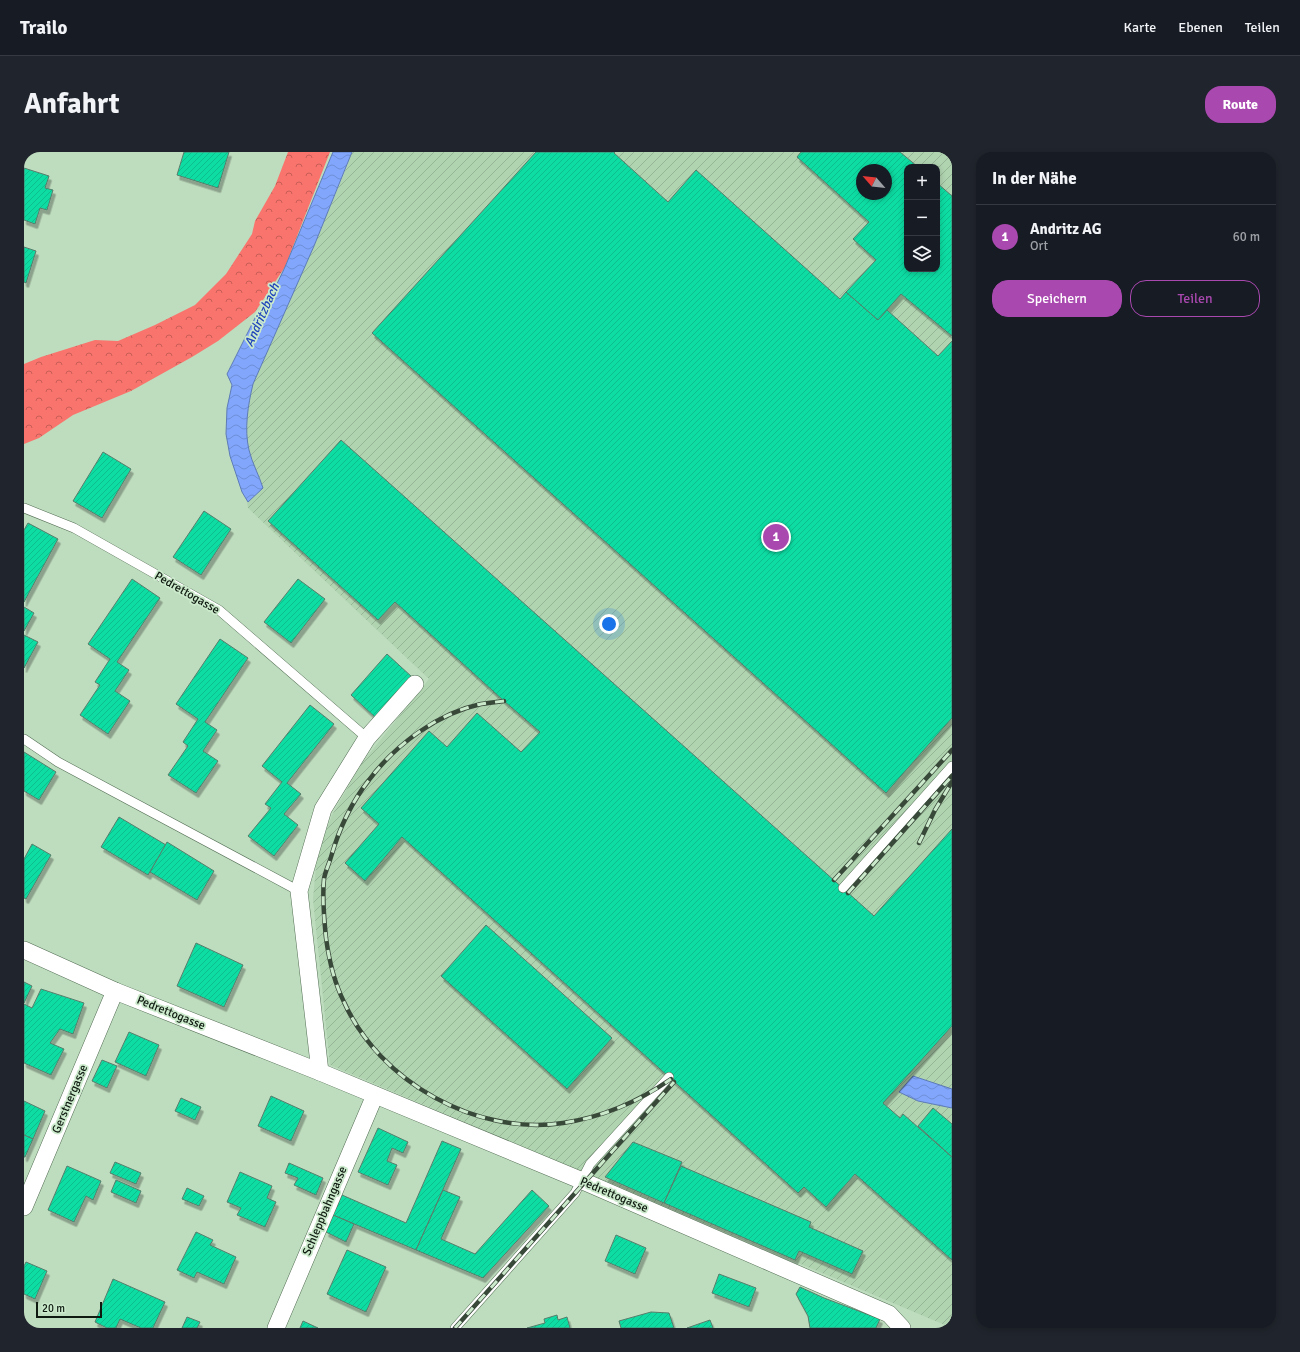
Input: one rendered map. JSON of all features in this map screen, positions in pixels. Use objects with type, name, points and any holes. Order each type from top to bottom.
[{"type":"street","points":[[320,1072],[299,891],[323,809],[367,738],[415,684]]},
{"type":"street","name":"Pedrettogasse","points":[[24,950],[115,991],[320,1072],[581,1181],[889,1314],[902,1328]]},
{"type":"street","name":"Gerstnergasse","points":[[24,1207],[115,991]]},
{"type":"street","name":"Schleppbahngasse","points":[[276,1328],[375,1095]]},
{"type":"lane","name":"Pedrettogasse","points":[[24,508],[74,528],[219,610],[367,738]]},
{"type":"lane","points":[[24,739],[58,762],[299,891]]},
{"type":"lane","points":[[843,888],[952,766]]},
{"type":"lane","points":[[455,1328],[575,1194],[590,1164],[669,1077]]},
{"type":"shaded area","points":[[348,152],[952,152],[952,1328],[330,1065],[313,899],[317,855],[332,815],[362,763],[429,679],[248,508],[238,446],[244,385],[314,246],[348,164]]},
{"type":"green space","points":[[288,152],[330,152],[285,267],[255,312],[218,341],[192,357],[131,391],[73,415],[39,438],[24,444],[24,364],[95,340],[118,341],[195,305],[226,274],[252,234],[255,221],[275,186]]},
{"type":"water","name":"Andritzbach","points":[[333,152],[352,152],[314,246],[253,384],[247,417],[247,434],[249,450],[263,488],[248,502],[242,492],[230,456],[226,434],[227,408],[232,385],[227,374],[257,314],[265,309],[285,267]]},
{"type":"water","points":[[913,1076],[952,1089],[952,1108],[918,1101],[899,1092]]},
{"type":"building","points":[[184,152],[229,152],[218,188],[177,175]]},
{"type":"building","points":[[536,152],[615,152],[614,153],[668,202],[696,170],[840,299],[846,292],[878,320],[887,310],[938,356],[952,341],[952,718],[886,793],[372,333]]},
{"type":"building","points":[[801,152],[900,152],[914,164],[904,164],[904,272],[940,272],[940,186],[952,196],[952,336],[901,294],[878,320],[846,292],[876,260],[853,239],[869,222],[797,157]]},
{"type":"building","points":[[24,168],[49,176],[45,188],[53,190],[47,210],[40,208],[35,224],[24,220]]},
{"type":"building","points":[[24,247],[36,251],[26,283],[24,282]]},
{"type":"building","points":[[341,440],[874,916],[952,829],[952,1026],[883,1103],[900,1118],[903,1114],[952,1157],[952,1260],[855,1174],[826,1207],[804,1187],[798,1193],[402,837],[365,881],[345,863],[379,824],[361,808],[429,731],[447,747],[477,713],[521,752],[540,732],[395,602],[378,620],[268,521]]},
{"type":"building","points":[[103,452],[131,469],[102,518],[73,501]]},
{"type":"building","points":[[204,511],[231,529],[201,575],[173,557]]},
{"type":"building","points":[[28,523],[58,539],[24,602],[24,530]]},
{"type":"building","points":[[132,579],[160,598],[117,662],[129,670],[115,691],[130,701],[108,734],[80,715],[100,685],[95,682],[110,659],[88,644]]},
{"type":"building","points":[[298,579],[325,599],[291,643],[264,622]]},
{"type":"building","points":[[24,607],[34,613],[24,631]]},
{"type":"building","points":[[24,635],[38,642],[24,668]]},
{"type":"building","points":[[220,639],[248,658],[205,722],[217,730],[203,751],[218,761],[196,793],[168,775],[188,746],[183,742],[198,719],[176,704]]},
{"type":"building","points":[[387,654],[412,677],[376,718],[351,695]]},
{"type":"building","points":[[310,705],[334,724],[287,783],[301,794],[284,814],[298,825],[274,856],[248,836],[271,808],[265,804],[282,782],[262,766]]},
{"type":"building","points":[[24,752],[56,772],[39,800],[24,791]]},
{"type":"building","points":[[119,817],[166,845],[148,875],[101,847]]},
{"type":"building","points":[[167,842],[214,871],[197,900],[150,872]]},
{"type":"building","points":[[32,844],[51,855],[26,899],[24,898],[24,859]]},
{"type":"building","points":[[486,925],[612,1038],[567,1089],[441,976]]},
{"type":"building","points":[[196,943],[243,965],[224,1007],[177,986]]},
{"type":"building","points":[[24,982],[32,986],[24,1003]]},
{"type":"building","points":[[41,989],[84,1003],[73,1034],[60,1029],[50,1043],[64,1049],[51,1075],[24,1063],[24,1004],[32,1008]]},
{"type":"building","points":[[129,1032],[159,1045],[146,1076],[115,1062]]},
{"type":"building","points":[[102,1060],[117,1066],[107,1088],[92,1081]]},
{"type":"building","points":[[271,1096],[304,1111],[291,1141],[258,1126]]},
{"type":"building","points":[[181,1098],[201,1107],[195,1120],[175,1111]]},
{"type":"building","points":[[24,1101],[45,1111],[33,1139],[24,1135]]},
{"type":"building","points":[[933,1108],[952,1124],[952,1157],[918,1126]]},
{"type":"building","points":[[378,1128],[408,1142],[403,1153],[392,1148],[387,1161],[397,1165],[388,1185],[358,1172]]},
{"type":"building","points":[[24,1135],[33,1139],[25,1157],[24,1157]]},
{"type":"building","points":[[442,1141],[461,1149],[416,1250],[333,1215],[342,1195],[406,1223]]},
{"type":"building","points":[[633,1142],[682,1162],[664,1203],[605,1177]]},
{"type":"building","points":[[115,1162],[141,1173],[136,1184],[110,1173]]},
{"type":"building","points":[[289,1163],[323,1178],[316,1195],[294,1185],[298,1178],[285,1173]]},
{"type":"building","points":[[67,1166],[101,1181],[93,1200],[86,1196],[74,1222],[48,1210]]},
{"type":"building","points":[[681,1166],[811,1222],[809,1227],[863,1251],[852,1274],[799,1251],[795,1260],[664,1203]]},
{"type":"building","points":[[240,1172],[272,1186],[267,1198],[276,1202],[265,1227],[237,1215],[241,1208],[227,1202]]},
{"type":"building","points":[[116,1180],[141,1191],[136,1203],[111,1192]]},
{"type":"building","points":[[187,1188],[204,1196],[199,1206],[182,1199]]},
{"type":"building","points":[[443,1190],[460,1197],[441,1239],[475,1254],[532,1190],[549,1206],[483,1278],[416,1250]]},
{"type":"building","points":[[333,1215],[354,1224],[346,1242],[326,1232]]},
{"type":"building","points":[[196,1232],[213,1240],[210,1245],[236,1257],[224,1284],[197,1272],[194,1278],[177,1270]]},
{"type":"building","points":[[616,1235],[646,1248],[635,1274],[605,1261]]},
{"type":"building","points":[[347,1250],[386,1267],[366,1312],[327,1294]]},
{"type":"building","points":[[26,1262],[47,1271],[35,1299],[24,1294],[24,1266]]},
{"type":"building","points":[[719,1274],[756,1288],[749,1307],[712,1293]]},
{"type":"building","points":[[113,1279],[165,1302],[153,1328],[141,1328],[120,1319],[116,1328],[107,1328],[95,1322]]},
{"type":"building","points":[[800,1287],[824,1298],[880,1319],[876,1328],[810,1328],[808,1316],[796,1294]]},
{"type":"building","points":[[651,1312],[669,1313],[674,1328],[621,1328],[619,1321]]},
{"type":"building","points":[[557,1315],[558,1320],[567,1317],[570,1328],[527,1328],[545,1323],[544,1319]]},
{"type":"building","points":[[187,1317],[200,1322],[197,1328],[182,1328]]},
{"type":"building","points":[[710,1320],[713,1328],[687,1328]]},
{"type":"building","points":[[303,1321],[318,1328],[300,1328]]},
{"type":"railway","points":[[504,701],[465,708],[419,732],[391,755],[380,767],[369,780],[351,807],[334,847],[325,874],[323,886],[327,946],[332,971],[340,994],[360,1031],[381,1056],[406,1079],[434,1097],[465,1112],[497,1121],[530,1125],[563,1123],[592,1117],[606,1113],[646,1095],[671,1079]]},
{"type":"railway","points":[[834,880],[952,750]]},
{"type":"railway","points":[[848,893],[952,776]]},
{"type":"railway","points":[[919,843],[935,810],[952,782]]},
{"type":"railway","points":[[455,1328],[674,1082]]},
{"type":"place","name":"Andritz AG","points":[[776,537]]}]
